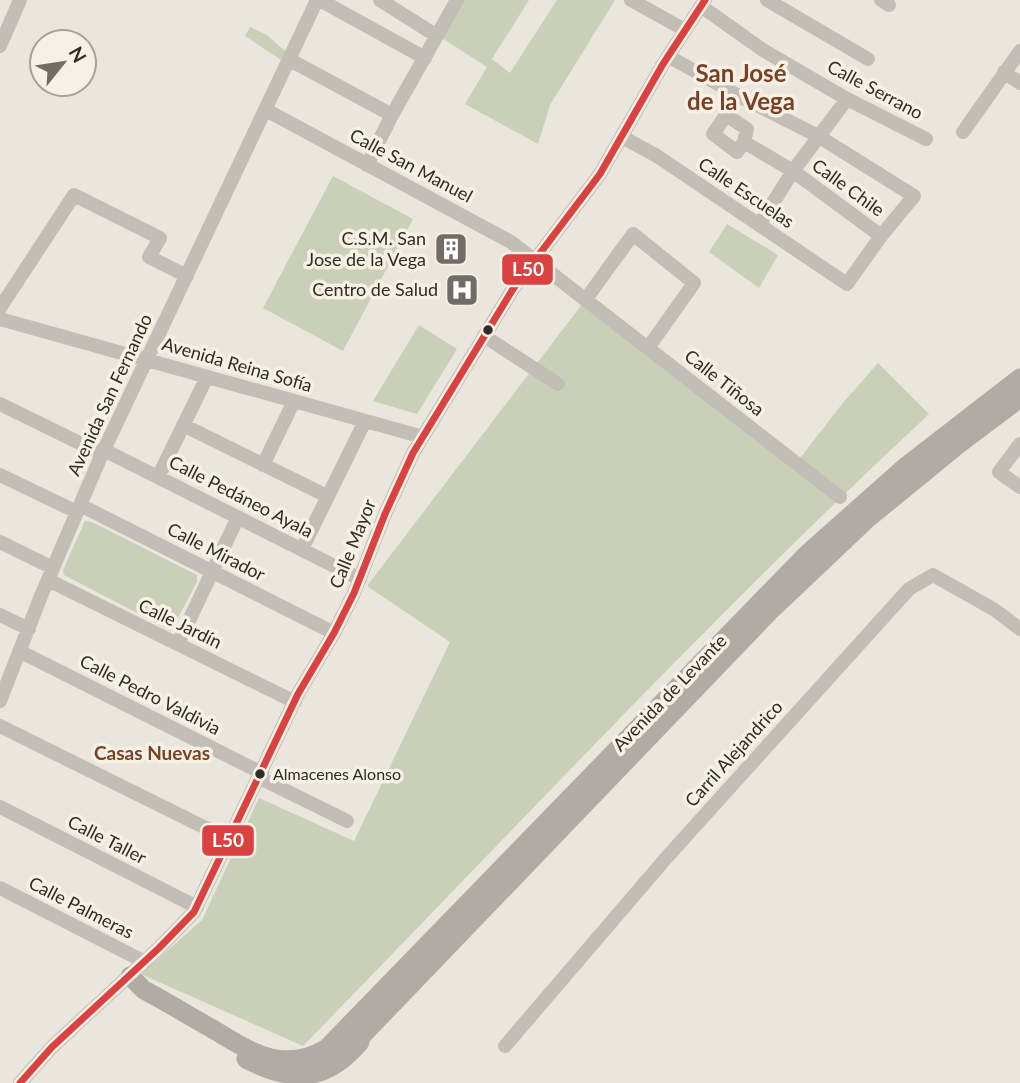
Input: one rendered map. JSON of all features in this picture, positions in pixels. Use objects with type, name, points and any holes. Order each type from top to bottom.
[{"type":"main road","name":"Avenida de Levante","points":[[125,981],[246,1049],[268,1058],[291,1060],[313,1055],[327,1048],[688,673],[807,554],[905,467],[1020,378]]},
{"type":"main road","name":"Avenida de Levante","points":[[343,1033],[340,1040],[342,1044],[345,1047],[352,1046],[771,610],[866,520],[1020,398]]},
{"type":"main road","name":"Avenida de Levante","points":[[125,981],[265,1071],[290,1077],[312,1076],[337,1065],[385,1012]]},
{"type":"street","points":[[0,46],[20,0]]},
{"type":"street","points":[[318,0],[425,58]]},
{"type":"street","name":"Avenida San Fernando","points":[[0,701],[103,452],[318,0]]},
{"type":"street","points":[[380,0],[438,36]]},
{"type":"street","points":[[368,164],[392,115],[457,0]]},
{"type":"street","points":[[631,0],[685,30]]},
{"type":"street","points":[[767,0],[869,59]]},
{"type":"street","name":"Calle Mayor","points":[[20,1083],[52,1047],[186,923],[197,907],[295,702],[334,633],[360,579],[403,474],[423,437],[534,260],[589,190],[668,56],[703,3]]},
{"type":"street","name":"Calle Serrano","points":[[703,3],[763,50],[847,99],[926,139]]},
{"type":"street","points":[[963,132],[1020,51]]},
{"type":"street","points":[[668,56],[818,136],[914,196],[881,236]]},
{"type":"street","points":[[290,60],[392,115]]},
{"type":"street","points":[[1004,72],[1020,83]]},
{"type":"street","points":[[759,225],[793,171],[847,99]]},
{"type":"street","name":"Calle San Manuel","points":[[267,110],[498,234],[586,299]]},
{"type":"street","name":"Calle Escuelas","points":[[622,137],[657,156],[847,284],[881,236]]},
{"type":"street","name":"Calle Chile","points":[[744,142],[793,171],[881,236]]},
{"type":"street","points":[[0,308],[74,195],[160,238],[149,257],[187,276]]},
{"type":"street","points":[[586,299],[633,234],[694,283],[648,348]]},
{"type":"street","name":"Calle Tiñosa","points":[[586,299],[840,497]]},
{"type":"street","name":"Avenida Reina Sofía","points":[[0,319],[423,437]]},
{"type":"street","points":[[484,336],[558,384]]},
{"type":"street","points":[[158,477],[207,377]]},
{"type":"street","points":[[263,465],[294,401]]},
{"type":"street","name":"Calle Pedáneo Ayala","points":[[0,404],[158,477],[360,579]]},
{"type":"street","points":[[302,549],[365,421]]},
{"type":"street","points":[[183,425],[327,496]]},
{"type":"street","points":[[1020,444],[999,472],[1020,487]]},
{"type":"street","name":"Calle Mirador","points":[[0,475],[79,508],[334,633]]},
{"type":"street","points":[[178,644],[239,517]]},
{"type":"street","name":"Calle Jardín","points":[[0,542],[51,574],[178,644],[295,702]]},
{"type":"street","name":"Carril Alejandrico","points":[[505,1046],[667,857],[909,589],[933,575],[995,610],[1020,629]]},
{"type":"street","points":[[0,615],[29,629]]},
{"type":"street","name":"Calle Pedro Valdivia","points":[[21,652],[347,821]]},
{"type":"street","points":[[0,726],[230,840]]},
{"type":"street","name":"Calle Taller","points":[[0,807],[197,907]]},
{"type":"street","name":"Calle Palmeras","points":[[0,888],[145,962]]},
{"type":"green space","points":[[459,0],[529,0],[492,59],[510,73],[557,0],[615,0],[550,105],[538,144],[465,104],[487,67],[439,36]]},
{"type":"green space","points":[[250,27],[267,35],[286,52],[281,60],[245,36]]},
{"type":"green space","points":[[333,176],[413,219],[343,351],[263,308]]},
{"type":"green space","points":[[727,224],[778,255],[759,288],[709,252]]},
{"type":"green space","points":[[586,299],[797,462],[878,363],[929,414],[848,490],[690,647],[303,1046],[141,974],[202,920],[259,798],[354,841],[450,642],[367,586]]},
{"type":"green space","points":[[419,325],[457,349],[417,414],[373,401]]},
{"type":"green space","points":[[85,521],[92,522],[197,575],[197,582],[173,627],[166,628],[64,575],[63,570]]},
{"type":"transit line","name":"L50","points":[[20,1083],[52,1047],[194,912],[298,694],[354,593],[385,514],[413,453],[513,289],[600,174],[663,64],[705,0]]},
{"type":"place","name":"C.S.M. San Jose de la Vega","points":[[451,249]]},
{"type":"place","name":"Centro de Salud","points":[[462,290]]},
{"type":"place","name":"Almacenes Alonso","points":[[260,774]]},
{"type":"district","name":"San José de la Vega","points":[[741,88]]},
{"type":"district","name":"Casas Nuevas","points":[[152,753]]}]
